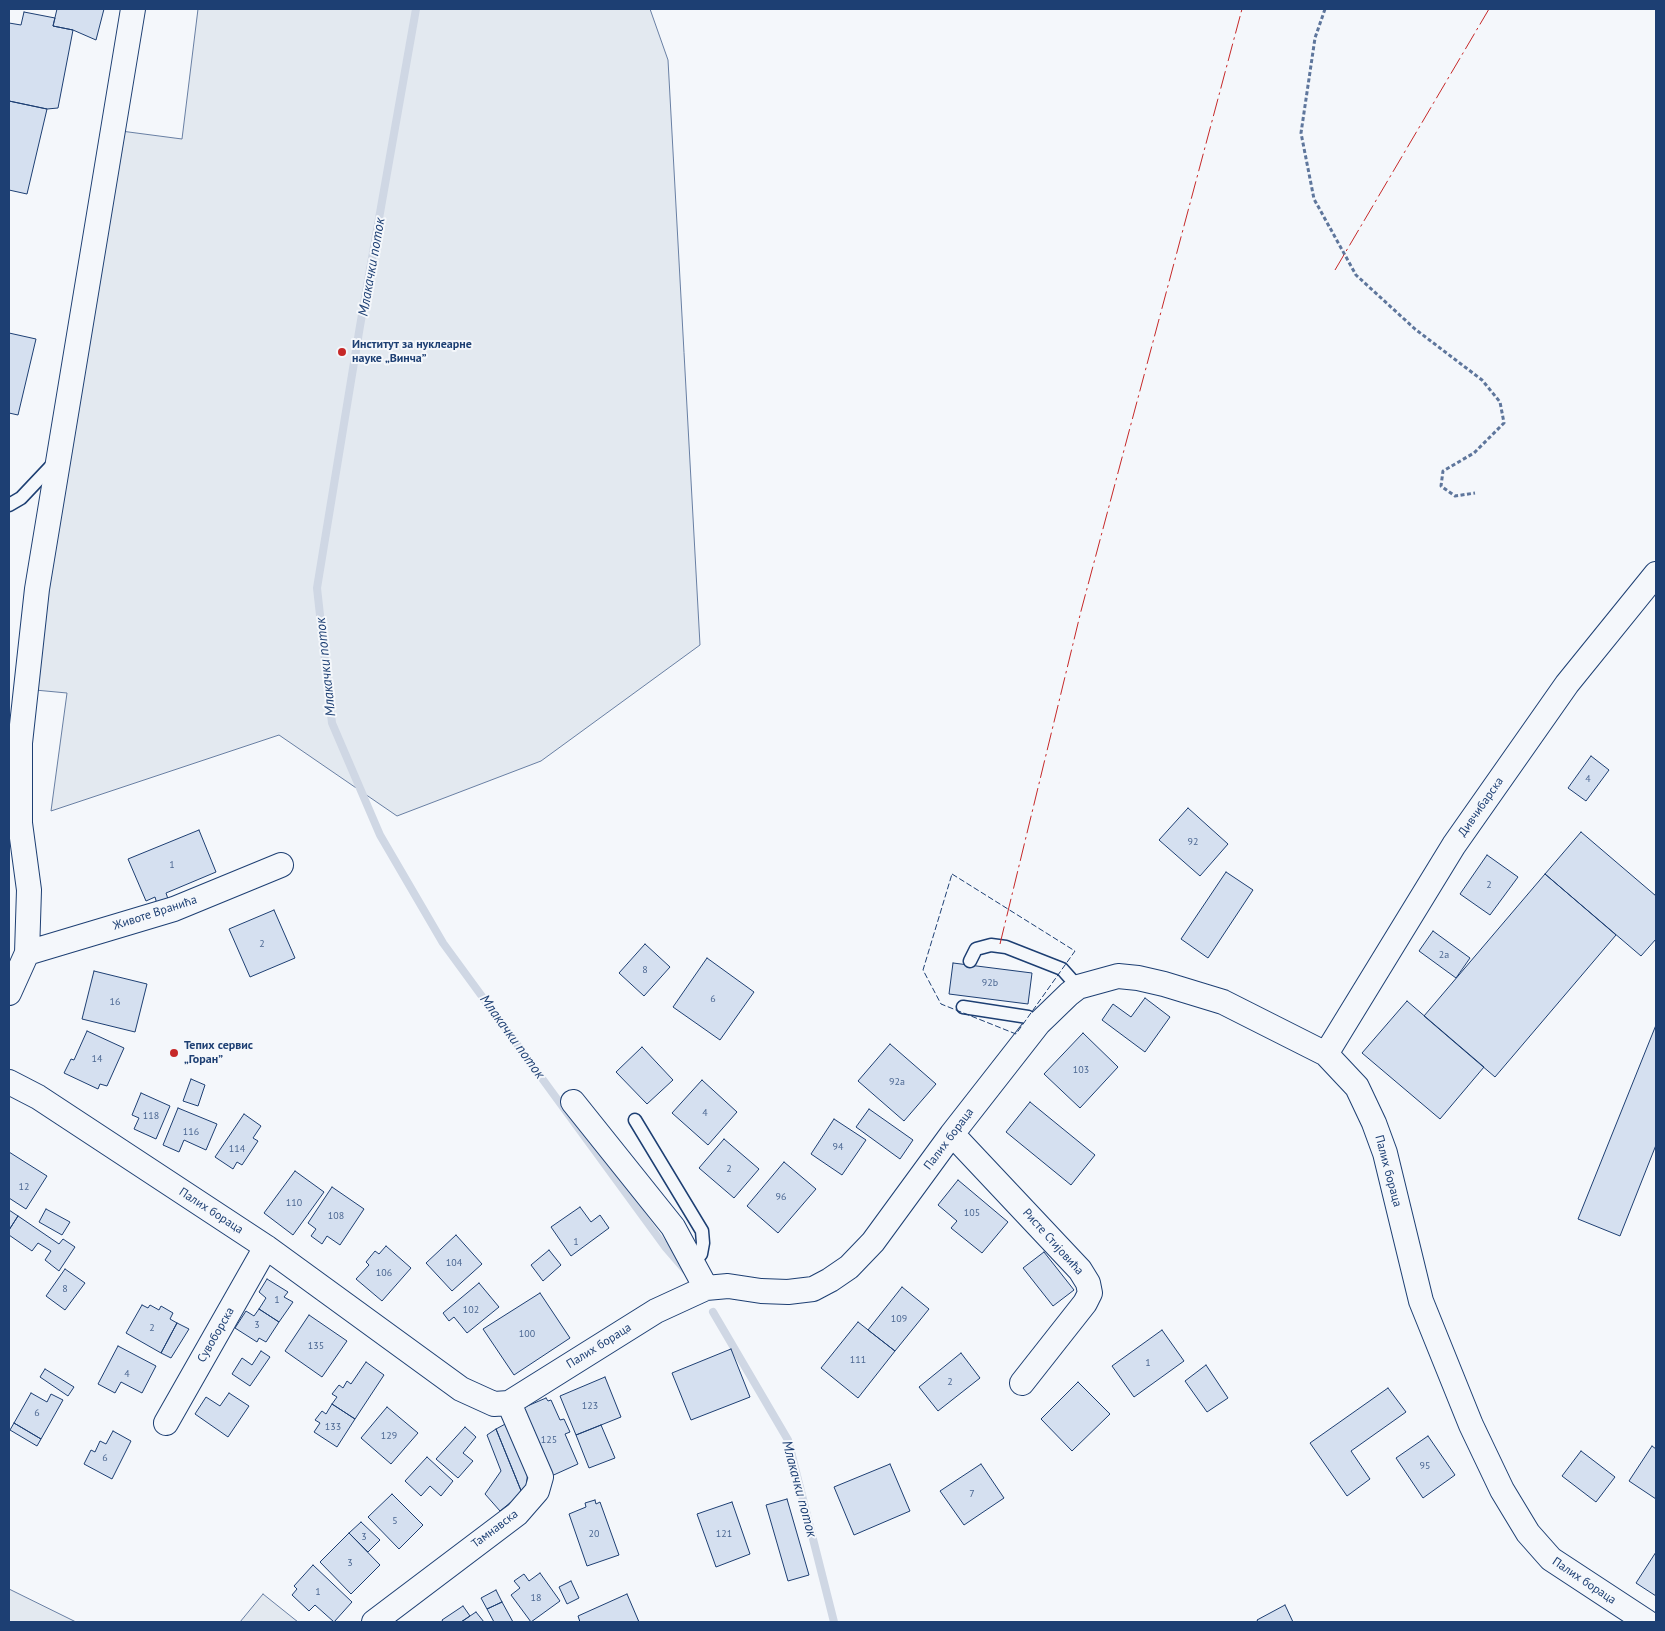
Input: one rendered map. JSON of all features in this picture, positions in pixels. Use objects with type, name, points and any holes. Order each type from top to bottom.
[{"type":"street","points":[[9,993],[27,953],[29,890],[14,822],[20,743],[37,589],[133,9]]},
{"type":"street","name":"Дивчибарска","points":[[1326,1054],[1454,845],[1567,684],[1656,574]]},
{"type":"street","name":"Животе Вранића","points":[[27,953],[174,909],[281,865]]},
{"type":"street","name":"Палих бораца","points":[[9,1082],[38,1097],[266,1247],[461,1389],[494,1404],[509,1403],[656,1310],[706,1288],[728,1286],[761,1291],[788,1292],[813,1289],[830,1280],[849,1266],[873,1242],[952,1134],[1038,1024],[1078,987],[1118,976],[1164,984],[1224,1002],[1326,1054],[1356,1087],[1374,1123],[1385,1154],[1421,1301],[1471,1425],[1513,1510],[1528,1532],[1551,1558],[1647,1622]]},
{"type":"street","points":[[572,1102],[673,1227],[706,1288]]},
{"type":"street","name":"Ристе Стијовића","points":[[952,1134],[1080,1270],[1088,1283],[1090,1293],[1085,1303],[1022,1383]]},
{"type":"street","name":"Сувоборска","points":[[166,1423],[266,1247]]},
{"type":"street","name":"Тамнавска","points":[[374,1622],[517,1514],[537,1491],[541,1477],[509,1403]]},
{"type":"lane","points":[[9,505],[21,498],[58,458]]},
{"type":"lane","points":[[9,722],[20,743]]},
{"type":"lane","points":[[970,961],[976,949],[991,945],[1006,947],[1062,969],[1078,987]]},
{"type":"lane","points":[[963,1007],[1028,1017],[1038,1024]]},
{"type":"lane","points":[[635,1120],[702,1231],[703,1243],[700,1254],[694,1263]]},
{"type":"path","points":[[1325,9],[1314,38],[1301,133],[1314,199],[1356,275],[1415,329],[1482,380],[1500,402],[1504,423],[1474,453],[1443,471],[1441,486],[1455,496],[1475,493]]},
{"type":"shaded area","name":"Институт за нуклеарне науке „Винча”","points":[[198,9],[650,9],[668,60],[700,645],[541,761],[397,816],[279,735],[51,811],[67,693],[35,690],[46,589],[121,131],[182,139]]},
{"type":"shaded area","points":[[9,1589],[76,1622],[9,1622]]},
{"type":"shaded area","points":[[263,1594],[298,1622],[240,1622]]},
{"type":"building","points":[[57,9],[104,9],[96,40],[73,30],[53,26]]},
{"type":"building","points":[[24,12],[55,18],[53,26],[73,30],[58,108],[47,109],[9,101],[9,23],[21,25]]},
{"type":"building","points":[[9,101],[47,109],[27,194],[9,190]]},
{"type":"building","points":[[9,333],[36,339],[18,415],[9,413]]},
{"type":"building","points":[[1591,756],[1609,770],[1586,801],[1568,788]]},
{"type":"building","points":[[1188,808],[1228,844],[1200,876],[1159,840]]},
{"type":"building","points":[[199,830],[216,872],[166,893],[168,899],[157,904],[155,897],[146,901],[128,859]]},
{"type":"building","points":[[1581,832],[1656,896],[1656,939],[1641,956],[1545,874]]},
{"type":"building","points":[[1487,855],[1518,877],[1490,915],[1460,894]]},
{"type":"building","points":[[1226,872],[1253,890],[1208,958],[1181,939]]},
{"type":"building","points":[[1545,874],[1616,935],[1495,1077],[1424,1016]]},
{"type":"building","points":[[274,910],[295,958],[250,977],[229,929]]},
{"type":"building","points":[[1433,931],[1470,958],[1456,978],[1419,951]]},
{"type":"building","points":[[645,944],[670,967],[644,996],[619,973]]},
{"type":"building","points":[[707,958],[754,992],[720,1040],[673,1007]]},
{"type":"building","points":[[953,963],[1032,973],[1028,1004],[949,994]]},
{"type":"building","points":[[94,971],[147,984],[135,1032],[82,1019]]},
{"type":"building","points":[[1145,998],[1170,1017],[1145,1052],[1102,1020],[1113,1004],[1131,1017]]},
{"type":"building","points":[[1407,1001],[1484,1067],[1440,1119],[1362,1053]]},
{"type":"building","points":[[1656,1025],[1656,1145],[1620,1236],[1578,1219]]},
{"type":"building","points":[[87,1031],[124,1048],[107,1086],[100,1084],[98,1089],[64,1073],[71,1059],[74,1060]]},
{"type":"building","points":[[1083,1033],[1118,1067],[1080,1108],[1044,1074]]},
{"type":"building","points":[[890,1044],[936,1084],[904,1121],[858,1081]]},
{"type":"building","points":[[642,1047],[673,1080],[647,1104],[616,1072]]},
{"type":"building","points":[[191,1079],[205,1085],[198,1106],[183,1101]]},
{"type":"building","points":[[702,1080],[737,1112],[708,1145],[672,1113]]},
{"type":"building","points":[[141,1093],[170,1106],[156,1139],[134,1129],[139,1118],[132,1115]]},
{"type":"building","points":[[1030,1102],[1095,1155],[1071,1185],[1006,1132]]},
{"type":"building","points":[[178,1108],[217,1124],[206,1150],[184,1140],[179,1152],[163,1145]]},
{"type":"building","points":[[869,1109],[913,1140],[900,1159],[856,1127]]},
{"type":"building","points":[[244,1114],[261,1126],[253,1138],[258,1141],[242,1165],[237,1162],[233,1169],[215,1157]]},
{"type":"building","points":[[834,1119],[866,1140],[842,1175],[811,1154]]},
{"type":"building","points":[[724,1139],[759,1169],[734,1198],[699,1168]]},
{"type":"building","points":[[9,1152],[47,1176],[26,1209],[9,1198]]},
{"type":"building","points":[[784,1162],[816,1189],[778,1233],[747,1206]]},
{"type":"building","points":[[295,1171],[324,1192],[293,1235],[264,1213]]},
{"type":"building","points":[[958,1180],[1008,1222],[982,1253],[951,1228],[957,1221],[938,1205]]},
{"type":"building","points":[[332,1187],[364,1209],[340,1245],[327,1236],[322,1244],[311,1236],[316,1229],[308,1223]]},
{"type":"building","points":[[580,1207],[591,1222],[600,1215],[609,1228],[571,1256],[551,1227]]},
{"type":"building","points":[[46,1209],[70,1222],[62,1235],[39,1222]]},
{"type":"building","points":[[9,1210],[18,1216],[9,1230]]},
{"type":"building","points":[[18,1216],[59,1244],[63,1239],[75,1247],[59,1271],[45,1260],[51,1251],[38,1243],[32,1251],[9,1235],[9,1230]]},
{"type":"building","points":[[456,1235],[482,1264],[452,1291],[426,1263]]},
{"type":"building","points":[[386,1246],[411,1268],[382,1301],[356,1279],[369,1265],[366,1262],[375,1251],[379,1254]]},
{"type":"building","points":[[549,1250],[561,1265],[543,1281],[531,1265]]},
{"type":"building","points":[[1044,1252],[1074,1290],[1053,1306],[1023,1268]]},
{"type":"building","points":[[65,1269],[85,1283],[65,1310],[46,1296]]},
{"type":"building","points":[[267,1279],[288,1292],[284,1297],[293,1302],[279,1322],[259,1309],[266,1298],[259,1292]]},
{"type":"building","points":[[479,1283],[499,1307],[467,1333],[454,1317],[449,1321],[443,1313]]},
{"type":"building","points":[[902,1287],[929,1309],[895,1351],[868,1330]]},
{"type":"building","points":[[540,1293],[570,1338],[514,1375],[483,1329]]},
{"type":"building","points":[[142,1305],[148,1308],[150,1305],[159,1310],[161,1306],[173,1313],[170,1319],[177,1323],[161,1353],[126,1333]]},
{"type":"building","points":[[259,1309],[279,1322],[266,1342],[259,1338],[257,1342],[235,1328],[246,1311],[254,1316]]},
{"type":"building","points":[[309,1315],[347,1341],[322,1377],[285,1351]]},
{"type":"building","points":[[858,1322],[895,1351],[858,1398],[821,1368]]},
{"type":"building","points":[[177,1323],[189,1329],[171,1358],[161,1353]]},
{"type":"building","points":[[1162,1330],[1184,1361],[1134,1397],[1112,1366]]},
{"type":"building","points":[[118,1346],[156,1366],[142,1393],[121,1382],[115,1393],[98,1384]]},
{"type":"building","points":[[731,1349],[750,1397],[691,1420],[672,1373]]},
{"type":"building","points":[[261,1351],[270,1357],[250,1386],[232,1374],[242,1358],[252,1365]]},
{"type":"building","points":[[961,1353],[980,1378],[938,1411],[919,1387]]},
{"type":"building","points":[[366,1362],[384,1375],[355,1419],[332,1404],[337,1397],[332,1394],[339,1385],[343,1388],[347,1381],[351,1384]]},
{"type":"building","points":[[1206,1365],[1228,1398],[1207,1412],[1185,1381]]},
{"type":"building","points":[[45,1369],[74,1387],[68,1396],[40,1377]]},
{"type":"building","points":[[605,1377],[621,1417],[576,1435],[560,1396]]},
{"type":"building","points":[[1078,1382],[1110,1414],[1072,1451],[1041,1419]]},
{"type":"building","points":[[1388,1388],[1406,1412],[1351,1451],[1370,1479],[1347,1496],[1310,1443]]},
{"type":"building","points":[[31,1393],[47,1402],[51,1394],[63,1400],[41,1439],[14,1423]]},
{"type":"building","points":[[229,1393],[249,1406],[228,1437],[195,1414],[206,1397],[220,1406]]},
{"type":"building","points":[[546,1398],[548,1401],[551,1400],[560,1420],[564,1419],[570,1432],[565,1434],[578,1464],[547,1478],[518,1410]]},
{"type":"building","points":[[332,1404],[355,1419],[337,1447],[314,1432],[320,1423],[315,1420],[322,1411],[326,1414]]},
{"type":"building","points":[[387,1407],[418,1433],[391,1464],[361,1438]]},
{"type":"building","points":[[509,1422],[528,1471],[526,1487],[522,1493],[496,1429]]},
{"type":"building","points":[[14,1423],[41,1439],[37,1446],[10,1430]]},
{"type":"building","points":[[601,1425],[615,1458],[589,1468],[576,1435]]},
{"type":"building","points":[[465,1427],[476,1437],[463,1453],[473,1461],[458,1478],[436,1459]]},
{"type":"building","points":[[496,1429],[522,1493],[500,1511],[485,1494],[501,1471],[487,1435]]},
{"type":"building","points":[[113,1431],[131,1441],[112,1479],[84,1464],[91,1450],[95,1452],[100,1441],[106,1444]]},
{"type":"building","points":[[1428,1436],[1455,1475],[1423,1498],[1396,1458]]},
{"type":"building","points":[[1652,1446],[1656,1449],[1656,1499],[1629,1481]]},
{"type":"building","points":[[1581,1451],[1615,1477],[1596,1502],[1562,1476]]},
{"type":"building","points":[[427,1457],[453,1481],[441,1496],[430,1486],[421,1496],[405,1481]]},
{"type":"building","points":[[890,1464],[910,1511],[854,1535],[834,1487]]},
{"type":"building","points":[[981,1464],[1004,1498],[964,1525],[940,1491]]},
{"type":"building","points":[[392,1494],[423,1525],[399,1549],[368,1517]]},
{"type":"building","points":[[787,1499],[809,1575],[788,1581],[766,1505]]},
{"type":"building","points":[[595,1500],[596,1504],[600,1502],[619,1555],[587,1566],[569,1514],[586,1507],[585,1503]]},
{"type":"building","points":[[732,1502],[750,1554],[716,1567],[697,1514]]},
{"type":"building","points":[[361,1522],[380,1540],[368,1552],[349,1533]]},
{"type":"building","points":[[349,1533],[380,1565],[351,1594],[320,1562]]},
{"type":"building","points":[[1656,1552],[1656,1596],[1636,1583]]},
{"type":"building","points":[[313,1565],[352,1602],[334,1622],[315,1605],[309,1611],[292,1595],[297,1589],[294,1586]]},
{"type":"building","points":[[540,1573],[560,1601],[531,1622],[511,1595],[520,1588],[514,1581],[524,1574],[529,1581]]},
{"type":"building","points":[[571,1581],[579,1598],[567,1604],[559,1587]]},
{"type":"building","points":[[496,1590],[502,1602],[487,1609],[481,1598]]},
{"type":"building","points":[[627,1594],[639,1622],[580,1622],[578,1616]]},
{"type":"building","points":[[502,1602],[513,1622],[494,1622],[487,1609]]},
{"type":"building","points":[[1285,1605],[1293,1622],[1258,1622],[1257,1620]]},
{"type":"building","points":[[463,1606],[470,1616],[461,1622],[443,1622],[442,1620]]},
{"type":"building","points":[[476,1612],[484,1622],[461,1622]]},
{"type":"waterway","name":"Млакачки поток","points":[[416,9],[360,326],[317,588],[332,723],[380,835],[443,943],[666,1248],[686,1271]]},
{"type":"waterway","name":"Млакачки поток","points":[[713,1312],[788,1440],[834,1622]]},
{"type":"fence","points":[[952,874],[1075,951],[1016,1034],[941,1004],[923,970],[952,874]]},
{"type":"power","points":[[1000,944],[1081,611],[1242,9]]},
{"type":"power","points":[[1335,270],[1489,9]]},
{"type":"place","name":"Институт за нуклеарне науке „Винча”","points":[[342,352]]},
{"type":"place","name":"Тепих сервис „Горан”","points":[[174,1053]]}]
